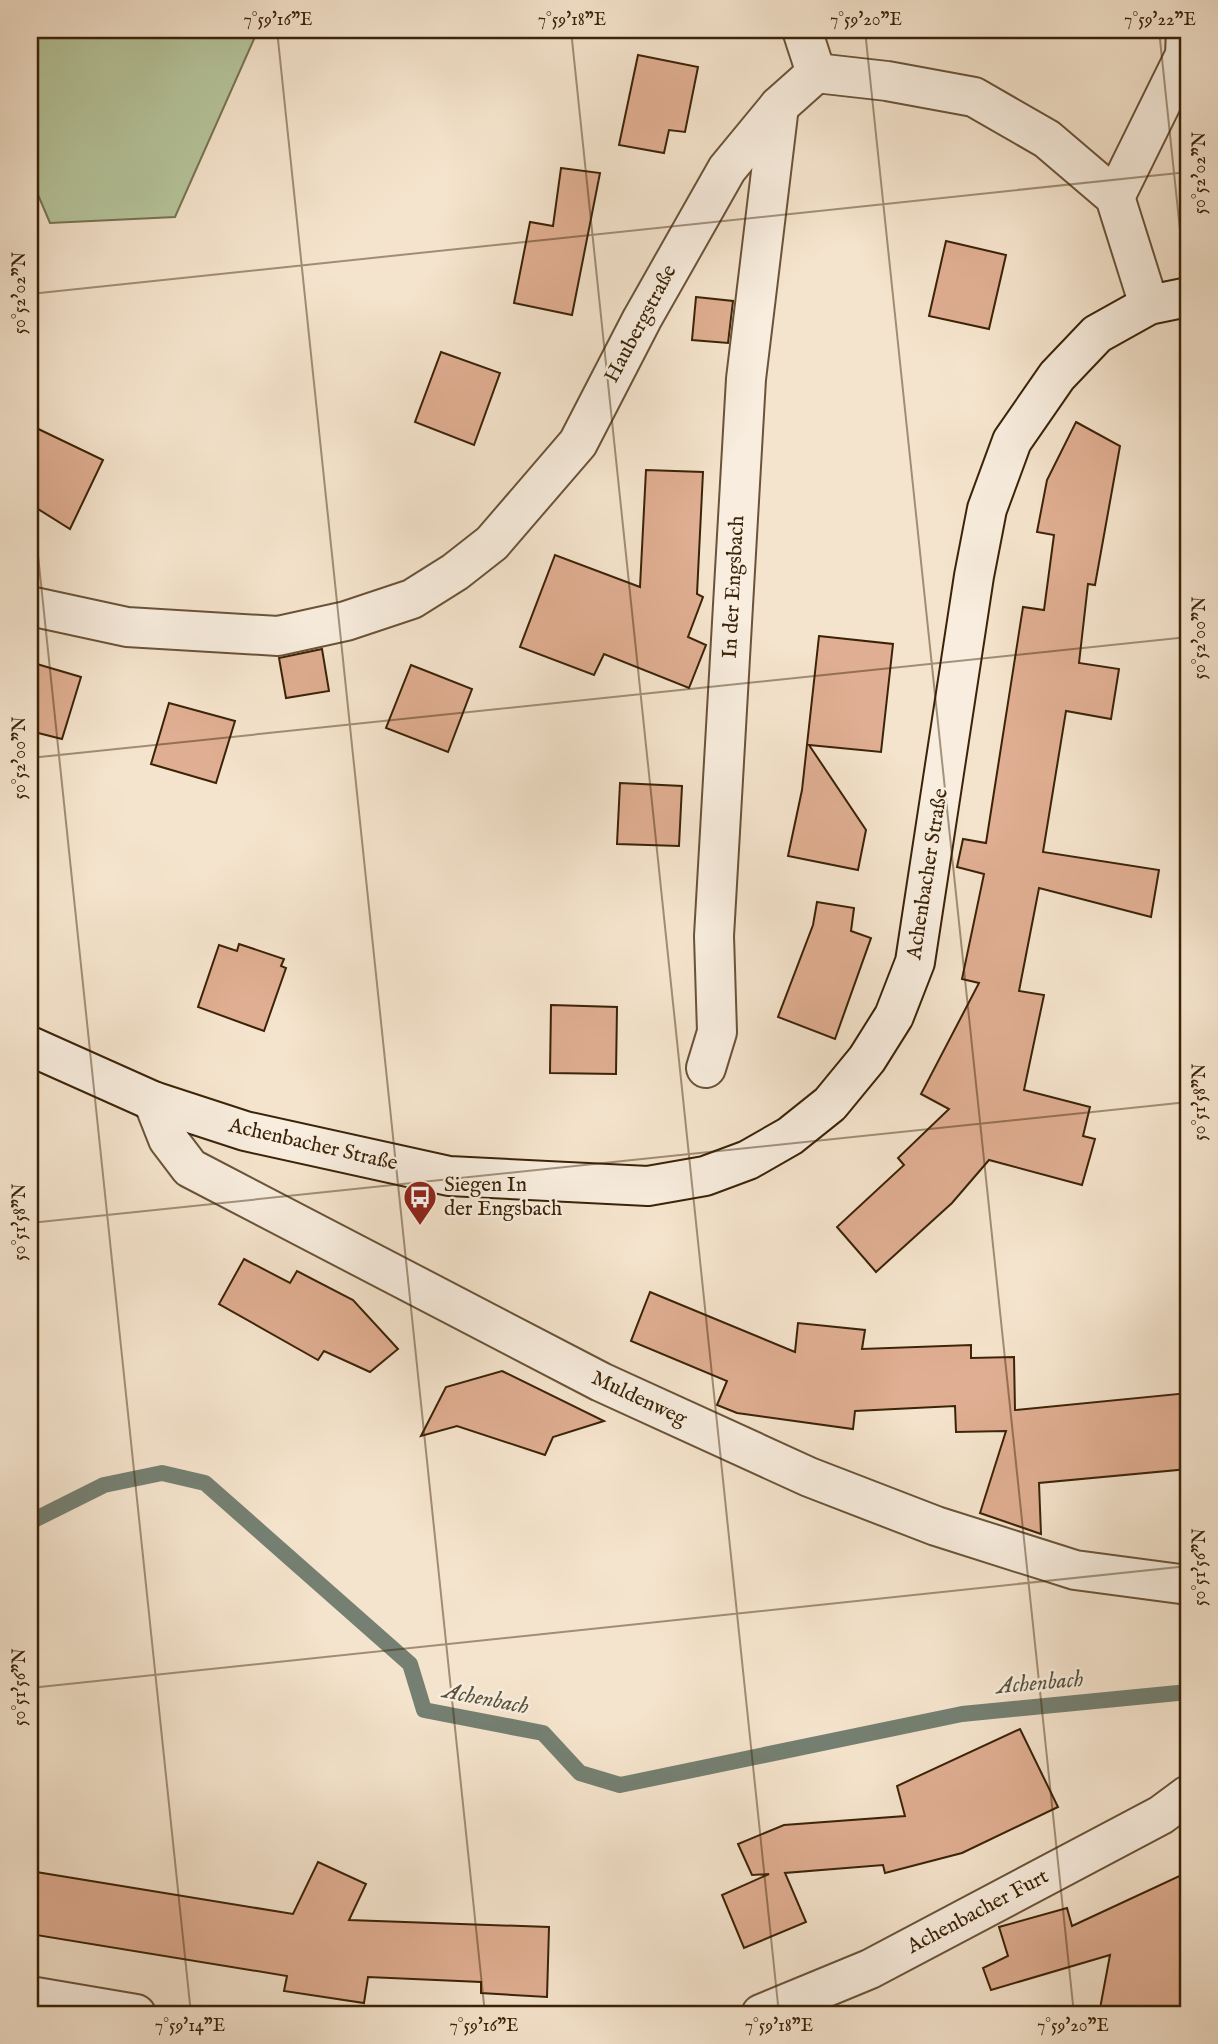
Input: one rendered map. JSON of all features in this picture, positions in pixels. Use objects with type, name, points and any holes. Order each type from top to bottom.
[{"type":"street","points":[[802,30],[816,73],[974,97],[1047,139],[1115,197],[1149,305]]},
{"type":"street","points":[[1115,197],[1185,55],[1186,30]]},
{"type":"street","name":"Haubergstraße","points":[[30,606],[127,627],[278,636],[346,621],[412,599],[455,572],[492,543],[578,443],[642,319],[727,169],[779,106],[816,73]]},
{"type":"street","name":"In der Engsbach","points":[[706,1068],[717,1032],[714,936],[746,379],[779,106]]},
{"type":"street","name":"Achenbacher Straße","points":[[30,1046],[153,1101],[245,1131],[449,1176],[648,1186],[705,1176],[748,1160],[790,1136],[830,1104],[867,1059],[887,1027],[915,962],[986,509],[1012,441],[1057,376],[1097,334],[1149,305],[1188,297]]},
{"type":"street","name":"Muldenweg","points":[[153,1101],[168,1139],[191,1168],[601,1382],[809,1477],[936,1526],[1075,1570],[1188,1586]]},
{"type":"street","name":"Achenbacher Furt","points":[[761,2014],[870,1969],[1161,1815],[1188,1795]]},
{"type":"street","points":[[30,1996],[136,2014]]},
{"type":"green space","points":[[30,30],[258,30],[175,217],[50,223],[30,176]]},
{"type":"building","points":[[638,55],[698,67],[685,132],[669,130],[664,153],[619,145]]},
{"type":"building","points":[[561,168],[600,173],[572,315],[514,303],[530,222],[553,226]]},
{"type":"building","points":[[946,241],[1006,255],[989,329],[929,316]]},
{"type":"building","points":[[696,297],[733,301],[728,343],[692,340]]},
{"type":"building","points":[[441,352],[500,373],[474,445],[415,422]]},
{"type":"building","points":[[1076,422],[1120,446],[1095,585],[1088,584],[1079,663],[1119,669],[1111,719],[1066,711],[1043,852],[1159,870],[1151,917],[1039,888],[1019,991],[1044,995],[1024,1090],[1090,1107],[1083,1136],[1095,1139],[1082,1185],[989,1160],[952,1203],[876,1272],[837,1227],[904,1165],[898,1158],[949,1109],[921,1094],[979,983],[962,979],[984,874],[957,867],[963,839],[986,843],[1023,607],[1044,610],[1054,535],[1037,532],[1047,480]]},
{"type":"building","points":[[30,425],[103,460],[70,529],[30,504]]},
{"type":"building","points":[[646,470],[703,472],[697,594],[703,597],[688,637],[706,645],[689,688],[604,654],[594,675],[520,647],[555,555],[640,587]]},
{"type":"building","points":[[819,636],[893,644],[881,752],[809,745],[866,830],[858,870],[788,856],[802,790]]},
{"type":"building","points":[[322,649],[329,691],[286,698],[279,658]]},
{"type":"building","points":[[30,662],[81,677],[62,739],[30,731]]},
{"type":"building","points":[[411,665],[472,689],[448,752],[386,728]]},
{"type":"building","points":[[169,703],[235,721],[216,783],[151,764]]},
{"type":"building","points":[[620,783],[682,786],[679,846],[617,844]]},
{"type":"building","points":[[817,902],[854,908],[851,931],[871,938],[835,1039],[778,1017],[813,925]]},
{"type":"building","points":[[239,944],[284,959],[281,966],[286,968],[264,1031],[198,1007],[219,945],[237,951]]},
{"type":"building","points":[[551,1005],[617,1007],[616,1074],[550,1073]]},
{"type":"building","points":[[244,1259],[290,1283],[297,1271],[353,1300],[398,1349],[370,1372],[324,1351],[318,1360],[219,1304]]},
{"type":"building","points":[[650,1292],[795,1352],[798,1323],[865,1330],[862,1349],[971,1345],[971,1358],[1014,1357],[1015,1410],[1188,1393],[1188,1469],[1039,1483],[1041,1534],[980,1513],[1006,1431],[956,1432],[955,1406],[855,1411],[853,1429],[737,1413],[717,1405],[727,1381],[631,1341]]},
{"type":"building","points":[[502,1371],[604,1421],[553,1437],[545,1455],[457,1426],[421,1436],[446,1387]]},
{"type":"building","points":[[1020,1729],[1058,1807],[962,1853],[885,1873],[883,1865],[785,1873],[806,1922],[744,1948],[722,1895],[769,1874],[752,1875],[738,1844],[784,1825],[905,1816],[897,1786]]},
{"type":"building","points":[[318,1862],[366,1884],[349,1920],[549,1927],[547,1997],[481,1993],[481,1982],[368,1977],[364,2003],[284,1991],[287,1976],[30,1934],[30,1871],[293,1914]]},
{"type":"building","points":[[1188,1872],[1188,2014],[1099,2014],[1110,1955],[991,1990],[983,1968],[1008,1956],[999,1927],[1067,1908],[1072,1926]]},
{"type":"waterway","name":"Achenbach","points":[[30,1522],[104,1485],[162,1473],[205,1483],[410,1664],[424,1710],[543,1733],[580,1773],[620,1785],[962,1714],[1188,1692]]},
{"type":"place","name":"Siegen In der Engsbach","points":[[420,1227]]}]
